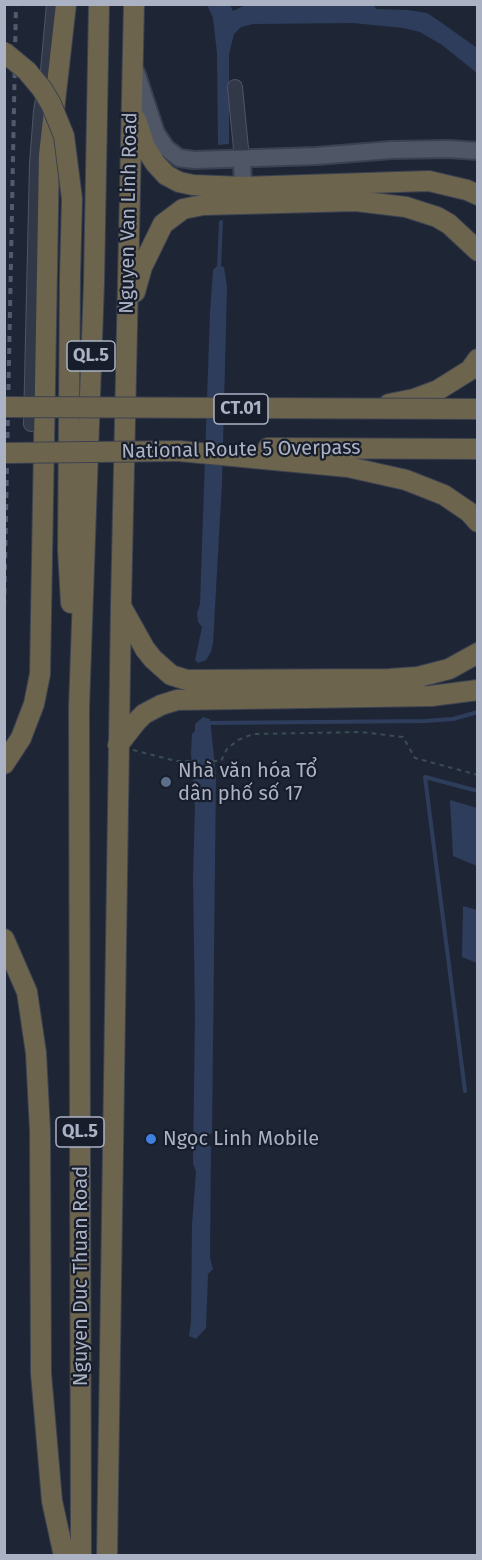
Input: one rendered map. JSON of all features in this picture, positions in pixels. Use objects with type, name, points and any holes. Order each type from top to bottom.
[{"type":"highway","points":[[4,764],[21,738],[34,704],[40,674],[49,155],[66,4]]},
{"type":"highway","name":"Nguyen Van Linh Road","points":[[79,708],[93,294],[99,4]]},
{"type":"highway","name":"Nguyen Van Linh Road","points":[[118,745],[134,4]]},
{"type":"highway","points":[[4,52],[27,71],[42,89],[58,118],[64,136],[72,199],[68,550],[79,708]]},
{"type":"highway","points":[[132,106],[145,147],[166,175],[179,182],[193,185],[243,187],[429,181],[467,190],[477,195]]},
{"type":"highway","points":[[127,324],[142,267],[163,224],[183,209],[192,206],[356,201],[399,206],[420,210],[449,224],[477,251]]},
{"type":"highway","points":[[264,409],[389,404],[414,399],[454,382],[470,370],[477,359]]},
{"type":"highway","name":"National Route 5 Overpass","points":[[4,407],[477,408]]},
{"type":"highway","name":"National Route 5 Overpass","points":[[8,453],[179,452],[265,448],[477,449]]},
{"type":"highway","points":[[179,452],[348,467],[406,480],[444,495],[469,512],[477,522]]},
{"type":"highway","points":[[121,605],[153,659],[171,675],[187,680],[389,680],[418,677],[449,669],[477,653]]},
{"type":"highway","points":[[118,745],[144,714],[177,700],[431,696],[477,690]]},
{"type":"highway","name":"Nguyen Duc Thuan Road","points":[[79,708],[81,1556]]},
{"type":"highway","name":"Nguyen Duc Thuan Road","points":[[107,1556],[118,745]]},
{"type":"highway","points":[[4,939],[27,992],[36,1053],[40,1131],[41,1373],[52,1501],[64,1556]]},
{"type":"main road","points":[[133,63],[156,133],[166,148],[179,158],[242,159],[391,150],[477,151]]},
{"type":"main road","points":[[242,159],[243,187]]},
{"type":"lane","points":[[31,424],[37,164],[54,4]]},
{"type":"lane","points":[[235,87],[242,159]]},
{"type":"path","points":[[118,745],[162,758],[191,762],[221,761],[227,749],[238,740],[253,734],[361,732],[403,737],[415,758],[477,775]]},
{"type":"water","points":[[373,4],[376,9],[427,13],[477,48],[477,73],[442,45],[420,32],[403,28],[353,23],[253,24],[241,27],[234,34],[229,54],[229,144],[218,145],[217,53],[213,18],[207,5],[230,5],[233,11],[245,5]]},
{"type":"water","points":[[218,265],[224,267],[227,287],[222,482],[213,643],[206,660],[198,663],[195,660],[202,627],[198,622],[197,613],[200,604],[210,312],[213,270]]},
{"type":"water","points":[[203,717],[210,719],[216,776],[212,1132],[205,1140],[211,1147],[210,1258],[213,1269],[208,1274],[206,1328],[196,1339],[189,1336],[196,1172],[193,1163],[195,808],[191,753],[195,724]]},
{"type":"water","points":[[450,800],[477,808],[477,866],[453,856]]},
{"type":"water","points":[[463,906],[477,910],[477,963],[462,957]]},
{"type":"waterway","points":[[219,268],[221,222]]},
{"type":"waterway","points":[[208,723],[425,721],[453,719],[478,712]]},
{"type":"waterway","points":[[465,1091],[425,777],[478,791]]},
{"type":"railway","points":[[4,618],[16,4]]},
{"type":"place","name":"Nhà văn hóa Tổ dân phố số 17","points":[[166,782]]},
{"type":"place","name":"Ngọc Linh Mobile","points":[[151,1139]]}]
